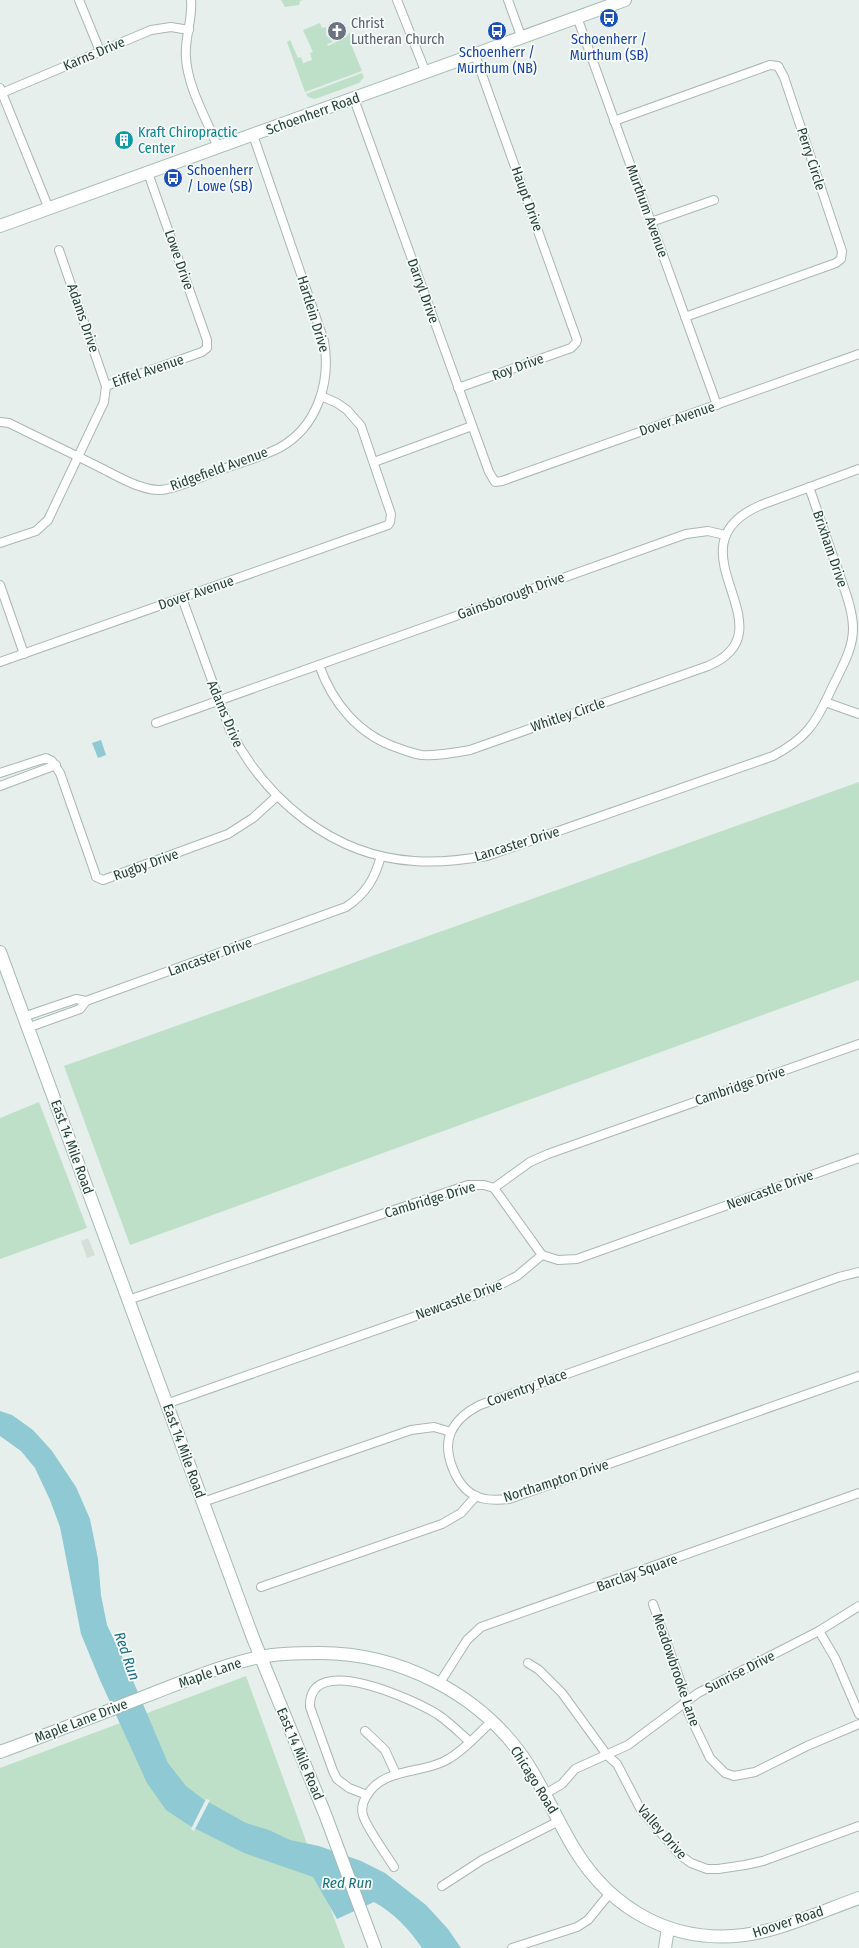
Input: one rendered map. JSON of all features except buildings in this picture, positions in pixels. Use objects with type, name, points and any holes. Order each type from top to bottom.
[{"type":"main road","name":"Schoenherr Road","points":[[0,226],[426,73],[521,36],[625,0]]},
{"type":"main road","name":"East 14 Mile Road","points":[[0,952],[260,1657],[336,1842],[374,1943]]},
{"type":"main road","name":"Chicago Road","points":[[260,1657],[320,1653],[357,1656],[397,1665],[440,1684],[467,1701],[491,1722],[522,1756],[582,1860],[610,1893],[647,1920],[668,1928]]},
{"type":"main road","name":"Maple Lane","points":[[161,1690],[260,1657]]},
{"type":"main road","name":"Maple Lane Drive","points":[[0,1752],[161,1690]]},
{"type":"main road","name":"Hoover Road","points":[[668,1928],[685,1933],[714,1936],[746,1935],[766,1931],[859,1898]]},
{"type":"main road","points":[[665,1948],[668,1928]]},
{"type":"street","points":[[79,0],[100,51]]},
{"type":"street","points":[[191,0],[192,14],[186,57],[188,73],[218,148]]},
{"type":"street","points":[[397,0],[426,73]]},
{"type":"street","points":[[508,0],[521,36]]},
{"type":"street","name":"Murthum Avenue","points":[[577,16],[717,405]]},
{"type":"street","name":"Karns Drive","points":[[1,91],[161,27],[189,30]]},
{"type":"street","name":"Haupt Drive","points":[[475,55],[576,336],[576,343]]},
{"type":"street","name":"Perry Circle","points":[[614,121],[770,65],[778,66],[784,77],[842,251],[840,259],[836,263],[685,317]]},
{"type":"street","points":[[1,91],[49,208]]},
{"type":"street","name":"Darryl Drive","points":[[354,99],[458,388],[491,477],[495,482]]},
{"type":"street","name":"Hartlein Drive","points":[[253,135],[324,341],[327,370],[321,396]]},
{"type":"street","name":"Lowe Drive","points":[[148,173],[207,340],[207,348]]},
{"type":"street","points":[[651,222],[714,200]]},
{"type":"street","name":"Adams Drive","points":[[60,250],[106,386]]},
{"type":"street","name":"Roy Drive","points":[[458,388],[571,348],[576,343]]},
{"type":"street","name":"Eiffel Avenue","points":[[78,457],[104,402],[106,386],[202,352],[207,348]]},
{"type":"street","name":"Dover Avenue","points":[[495,482],[502,481],[859,354]]},
{"type":"street","points":[[321,396],[337,403],[356,419],[361,426],[374,462],[472,426]]},
{"type":"street","name":"Ridgefield Avenue","points":[[78,457],[146,488],[159,490],[169,488],[279,447],[298,433],[306,424],[314,412],[321,396]]},
{"type":"street","points":[[0,421],[9,423],[78,457],[44,524],[36,531],[0,544]]},
{"type":"street","name":"Dover Avenue","points":[[0,662],[384,527],[390,522],[391,514],[374,462]]},
{"type":"street","points":[[725,535],[732,524],[750,510],[859,469]]},
{"type":"street","name":"Brixham Drive","points":[[809,487],[846,593],[852,617],[853,630],[851,643],[846,656],[825,702]]},
{"type":"street","name":"Gainsborough Drive","points":[[156,723],[686,534],[708,531],[725,535]]},
{"type":"street","name":"Whitley Circle","points":[[319,665],[329,690],[335,700],[351,718],[375,738],[390,745],[420,755],[453,753],[470,750],[708,666],[728,653],[737,639],[740,623],[739,615],[724,567],[722,551],[725,535]]},
{"type":"street","points":[[0,585],[24,654]]},
{"type":"street","name":"Adams Drive","points":[[182,598],[218,701],[240,750],[261,780],[276,797],[293,811],[327,834],[347,844],[381,856]]},
{"type":"street","points":[[825,702],[859,714]]},
{"type":"street","name":"Lancaster Drive","points":[[25,1022],[80,1009],[86,1001],[346,908],[356,901],[371,883],[381,856],[412,861],[442,862],[487,856],[512,849],[773,756],[793,745],[804,736],[825,702]]},
{"type":"street","points":[[0,773],[43,758],[49,759],[56,765],[0,786]]},
{"type":"street","name":"Rugby Drive","points":[[56,765],[96,877],[103,880],[228,834],[253,818],[276,797]]},
{"type":"street","name":"Cambridge Drive","points":[[128,1300],[468,1185],[484,1185],[494,1188],[530,1162],[548,1154],[859,1044]]},
{"type":"street","name":"Newcastle Drive","points":[[166,1404],[490,1290],[517,1276],[542,1255],[558,1260],[577,1259],[859,1158]]},
{"type":"street","points":[[494,1188],[542,1255]]},
{"type":"street","name":"Coventry Place","points":[[451,1432],[462,1417],[480,1405],[839,1277],[859,1272]]},
{"type":"street","name":"Northampton Drive","points":[[476,1496],[500,1500],[519,1496],[859,1376]]},
{"type":"street","points":[[203,1502],[411,1430],[434,1427],[451,1432],[449,1451],[455,1472],[465,1488],[476,1496],[460,1513],[442,1524],[260,1587]]},
{"type":"street","name":"Barclay Square","points":[[440,1684],[467,1640],[481,1627],[859,1494]]},
{"type":"street","name":"Meadowbrooke Lane","points":[[653,1604],[690,1717],[710,1758],[719,1768],[734,1776],[755,1772],[806,1746],[859,1724]]},
{"type":"street","name":"Sunrise Drive","points":[[545,1794],[562,1784],[575,1769],[607,1755],[642,1735],[686,1701],[819,1631],[859,1606]]},
{"type":"street","points":[[819,1631],[835,1658],[859,1714]]},
{"type":"street","name":"Valley Drive","points":[[528,1663],[539,1670],[562,1694],[607,1755],[616,1764],[641,1810],[680,1855],[698,1866],[718,1869],[763,1861],[859,1826]]},
{"type":"street","points":[[367,1795],[342,1784],[333,1771],[310,1707],[309,1696],[319,1684],[325,1681],[342,1681],[381,1689],[400,1695],[437,1714],[452,1725],[470,1742]]},
{"type":"street","points":[[394,1867],[363,1816],[362,1808],[367,1795],[379,1782],[396,1774],[440,1763],[450,1758],[491,1722]]},
{"type":"street","points":[[365,1731],[386,1750],[396,1774]]},
{"type":"street","points":[[442,1886],[482,1860],[559,1822]]},
{"type":"street","points":[[512,1948],[577,1927],[588,1920],[610,1893]]},
{"type":"shaded area","points":[[88,1238],[95,1255],[87,1258],[81,1241]]},
{"type":"green space","points":[[281,0],[303,0],[300,1],[299,5],[285,7]]},
{"type":"green space","points":[[320,23],[322,28],[326,27],[326,35],[333,42],[327,44],[328,46],[346,37],[350,32],[351,44],[362,71],[305,92],[287,42],[290,40],[298,58],[301,57],[303,63],[312,60],[310,53],[313,52],[303,30]]},
{"type":"green space","points":[[362,73],[364,77],[359,83],[315,99],[308,97],[306,94]]},
{"type":"green space","points":[[859,782],[859,980],[130,1245],[64,1066]]},
{"type":"green space","points":[[39,1102],[87,1228],[0,1259],[0,1118]]},
{"type":"green space","points":[[246,1676],[345,1948],[0,1948],[0,1768]]},
{"type":"water","points":[[101,740],[106,755],[98,758],[92,743]]},
{"type":"water","name":"Red Run","points":[[0,1411],[12,1415],[33,1430],[52,1451],[76,1487],[90,1519],[98,1559],[101,1595],[107,1625],[128,1669],[168,1763],[186,1786],[203,1799],[246,1823],[269,1830],[290,1840],[319,1846],[361,1861],[385,1873],[426,1905],[448,1929],[461,1948],[422,1948],[401,1922],[374,1902],[337,1919],[313,1877],[244,1853],[190,1826],[166,1810],[147,1783],[100,1680],[81,1634],[60,1527],[50,1500],[35,1468],[21,1451],[0,1436]]},
{"type":"pier","points":[[206,1799],[210,1800],[194,1831],[191,1829]]},
{"type":"place","name":"Schoenherr / Murthum (SB)","points":[[609,18]]},
{"type":"place","name":"Christ Lutheran Church","points":[[337,31]]},
{"type":"place","name":"Schoenherr / Murthum (NB)","points":[[497,31]]},
{"type":"place","name":"Kraft Chiropractic Center","points":[[124,140]]},
{"type":"place","name":"Schoenherr / Lowe (SB)","points":[[173,178]]}]
